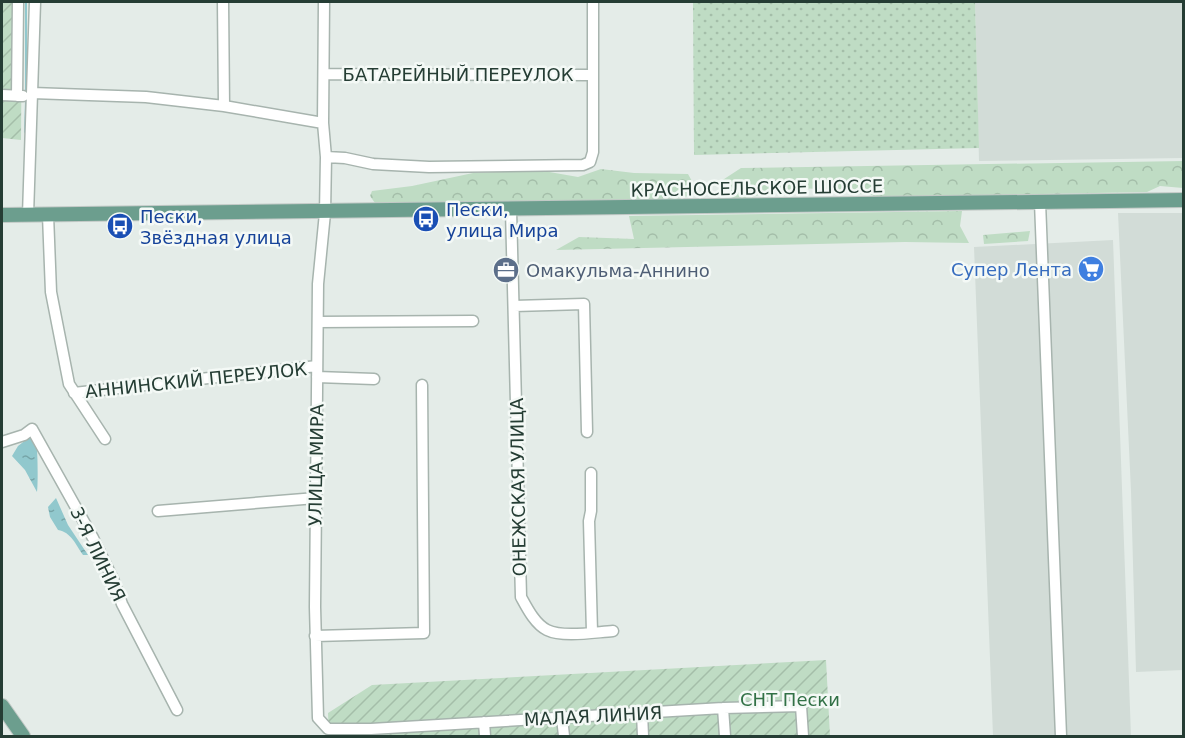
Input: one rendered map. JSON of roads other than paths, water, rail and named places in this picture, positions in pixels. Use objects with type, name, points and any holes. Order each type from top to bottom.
[{"type":"main road","name":"КРАСНОСЕЛЬСКОЕ ШОССЕ","points":[[2,215],[1184,200]]},
{"type":"main road","points":[[2,706],[23,736]]},
{"type":"street","points":[[17,96],[18,2]]},
{"type":"street","points":[[28,215],[35,2]]},
{"type":"street","points":[[223,2],[224,106]]},
{"type":"street","name":"УЛИЦА МИРА","points":[[318,718],[315,636],[318,284],[328,212],[323,123],[324,2]]},
{"type":"street","points":[[326,157],[345,158],[373,164],[429,167],[583,165],[590,162],[593,152],[593,2]]},
{"type":"street","name":"БАТАРЕЙНЫЙ ПЕРЕУЛОК","points":[[324,74],[593,75]]},
{"type":"street","points":[[2,96],[146,97],[224,106],[323,123]]},
{"type":"street","points":[[1040,202],[1060,736]]},
{"type":"street","name":"ОНЕЖСКАЯ УЛИЦА","points":[[511,210],[521,597],[530,613],[546,629],[559,633],[613,631]]},
{"type":"street","points":[[48,215],[51,292],[69,384],[105,439]]},
{"type":"street","points":[[514,306],[584,304],[587,432]]},
{"type":"street","points":[[318,322],[473,321]]},
{"type":"street","name":"АННИНСКИЙ ПЕРЕУЛОК","points":[[74,393],[317,372],[374,379]]},
{"type":"street","points":[[315,636],[424,633],[422,386]]},
{"type":"street","name":"3-Я ЛИНИЯ","points":[[2,441],[24,435],[32,429],[93,538],[113,579],[122,604],[177,710]]},
{"type":"street","points":[[591,473],[589,521],[592,632]]},
{"type":"street","points":[[158,511],[316,498]]},
{"type":"street","name":"МАЛАЯ ЛИНИЯ","points":[[318,718],[328,729],[372,733],[410,732],[484,722],[723,708],[801,706],[803,736]]},
{"type":"street","points":[[723,708],[725,736]]},
{"type":"street","points":[[642,713],[643,736]]},
{"type":"street","points":[[562,718],[564,736]]},
{"type":"street","points":[[484,722],[485,736]]},
{"type":"water","points":[[31,436],[37,447],[37,492],[25,470],[12,456],[18,446]]},
{"type":"water","points":[[56,498],[68,525],[88,555],[83,555],[70,536],[58,530],[50,517],[48,507]]},
{"type":"waterway","points":[[26,2],[26,93]]},
{"type":"waterway","points":[[25,132],[26,101]]},
{"type":"place","name":"Пески, улица Мира","points":[[426,219]]},
{"type":"place","name":"Пески, Звёздная улица","points":[[120,226]]},
{"type":"place","name":"Супер Лента","points":[[1091,269]]},
{"type":"place","name":"Омакульма-Аннино","points":[[506,270]]},
{"type":"park label","name":"СНТ Пески","points":[[790,699]]}]
